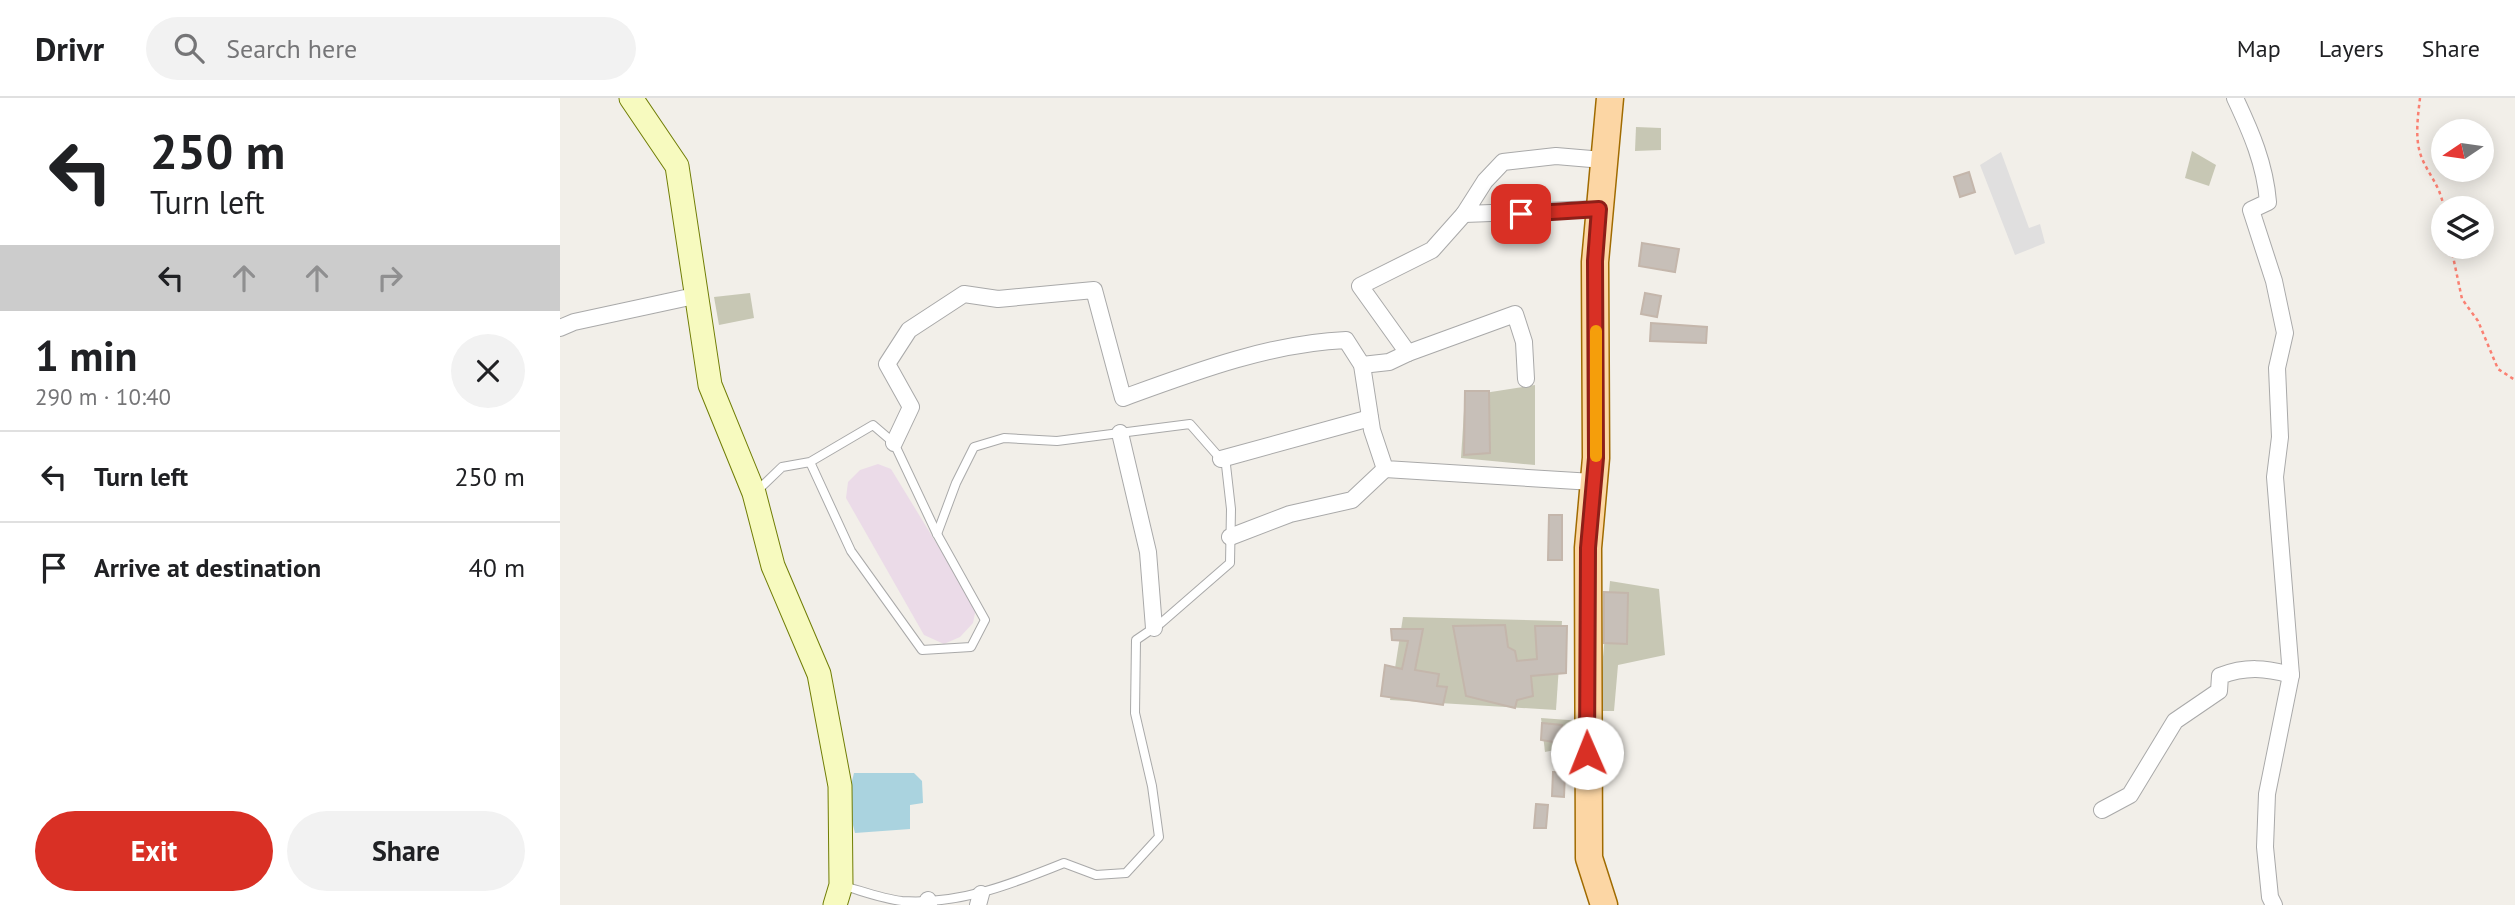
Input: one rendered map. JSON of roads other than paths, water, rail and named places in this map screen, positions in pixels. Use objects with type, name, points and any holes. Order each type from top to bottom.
[{"type":"main road","points":[[631,98],[677,166],[699,295],[710,385],[754,493],[773,566],[819,674],[840,786],[838,895]]},
{"type":"main road","points":[[1604,905],[1589,858],[1588,575],[1597,399],[1595,261],[1610,98]]},
{"type":"street","points":[[2235,98],[2258,148],[2266,181],[2268,202],[2251,211],[2274,281],[2285,333],[2277,368],[2280,437],[2275,477],[2291,675],[2267,794],[2265,846],[2270,897],[2274,905]]},
{"type":"street","points":[[1408,353],[1360,286],[1432,250],[1464,214],[1485,181],[1503,162],[1556,156],[1603,160]]},
{"type":"street","points":[[1464,214],[1599,209]]},
{"type":"street","points":[[894,443],[911,407],[887,364],[909,330],[964,294],[998,299],[1094,290],[1124,398],[1313,341],[1346,340],[1362,365],[1370,418],[1385,469]]},
{"type":"street","points":[[560,328],[574,322],[699,295]]},
{"type":"street","points":[[1362,365],[1389,362],[1515,314],[1524,342],[1526,379]]},
{"type":"street","points":[[1221,459],[1370,418]]},
{"type":"street","points":[[1120,433],[1148,552],[1154,628]]},
{"type":"street","points":[[1230,537],[1290,514],[1352,499],[1385,469],[1593,482]]},
{"type":"street","points":[[2102,810],[2130,795],[2175,721],[2219,691],[2220,676],[2239,669],[2267,668],[2291,675]]},
{"type":"lane","points":[[838,895],[929,903],[979,899],[1064,863],[1096,875],[1126,873],[1159,837],[1153,786],[1135,713],[1136,640],[1154,628],[1230,563],[1226,465],[1190,424],[1057,441],[1004,438],[974,447],[956,483],[937,534]]},
{"type":"lane","points":[[754,493],[782,467],[810,461],[873,425],[894,443],[937,534],[985,621],[971,647],[922,650],[851,551],[810,461]]},
{"type":"water","points":[[854,773],[914,773],[922,781],[923,803],[910,805],[910,829],[855,833],[847,801]]}]
